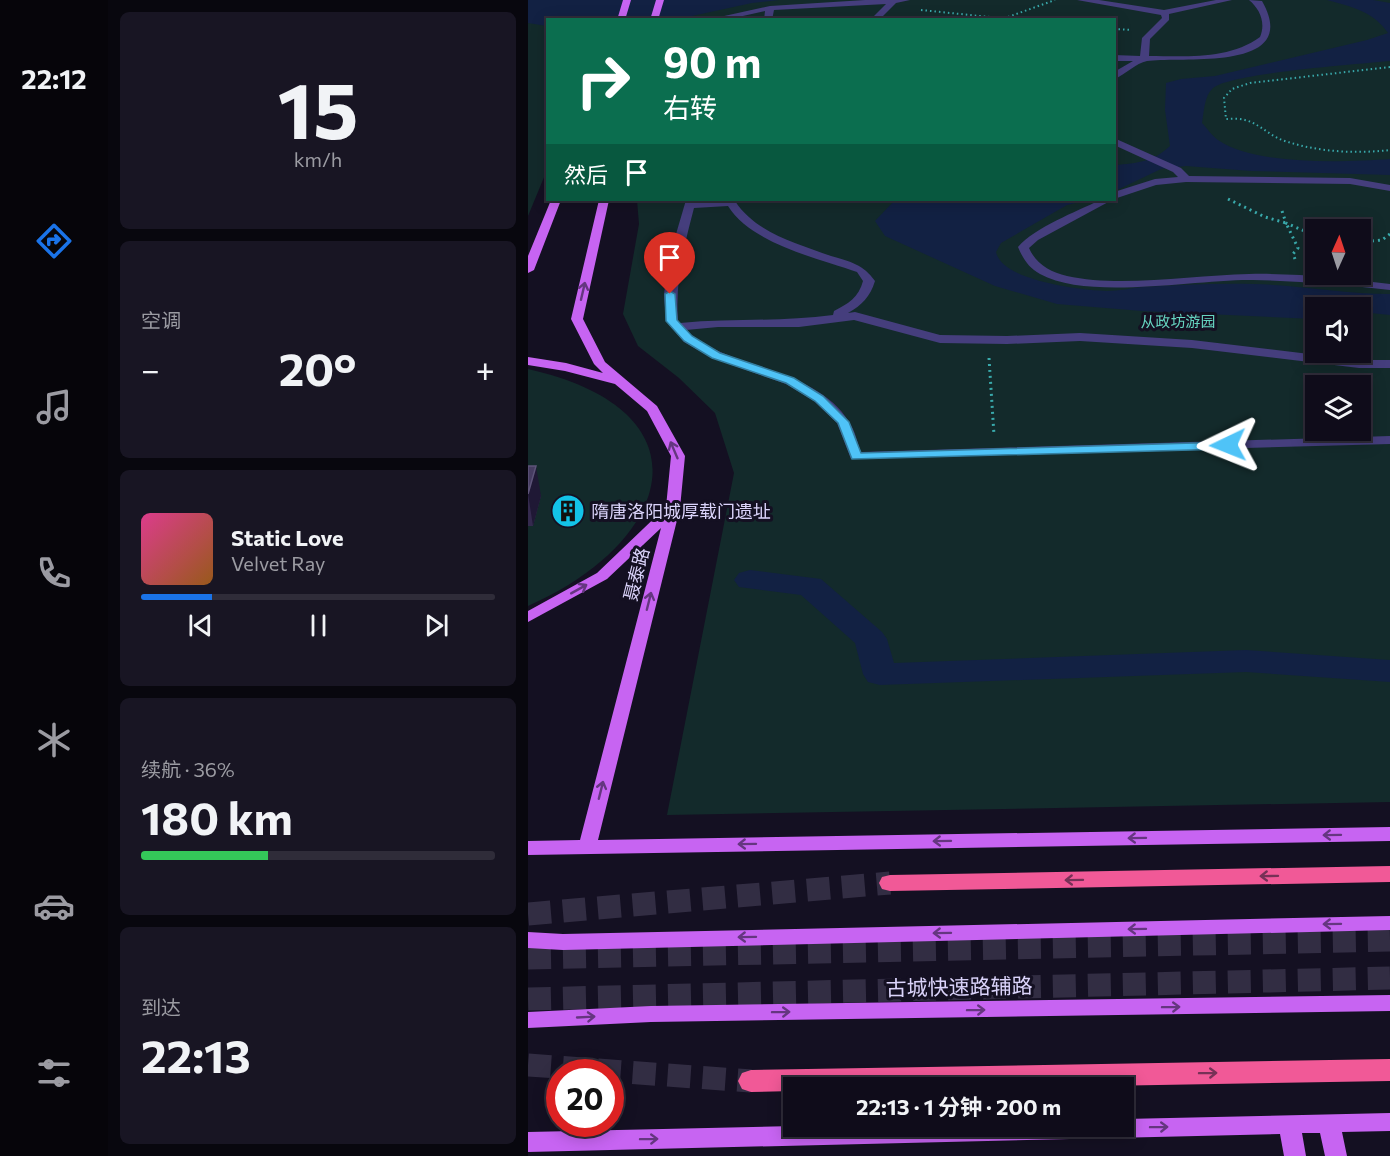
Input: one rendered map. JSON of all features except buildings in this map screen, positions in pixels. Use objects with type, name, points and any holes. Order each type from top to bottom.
[{"type":"highway","points":[[890,883],[1390,874]]},
{"type":"highway","points":[[751,1081],[1390,1070]]},
{"type":"main road","points":[[622,18],[627,0]]},
{"type":"main road","points":[[655,18],[660,0]]},
{"type":"main road","points":[[528,270],[556,201]]},
{"type":"main road","name":"聂泰路","points":[[586,847],[674,507],[678,456],[652,409],[600,364],[577,319],[604,201]]},
{"type":"main road","points":[[528,361],[566,367],[621,382]]},
{"type":"main road","points":[[528,616],[602,576],[674,507]]},
{"type":"main road","points":[[528,848],[1390,834]]},
{"type":"main road","points":[[528,940],[563,942],[1390,923]]},
{"type":"main road","name":"古城快速路辅路","points":[[528,1020],[651,1014],[1390,1003]]},
{"type":"main road","points":[[528,1142],[1390,1122]]},
{"type":"main road","points":[[1329,1123],[1336,1156]]},
{"type":"main road","points":[[1289,1124],[1295,1156]]},
{"type":"lane","points":[[876,18],[885,6],[894,0]]},
{"type":"lane","points":[[720,18],[770,8],[906,0]]},
{"type":"lane","points":[[1081,0],[1164,13],[1228,0]]},
{"type":"lane","points":[[1116,58],[1228,56],[1251,47],[1264,38],[1267,28],[1259,3],[1253,0]]},
{"type":"lane","points":[[768,18],[770,8]]},
{"type":"lane","points":[[1144,58],[1146,38],[1166,18],[1164,13]]},
{"type":"lane","points":[[1116,75],[1144,58]]},
{"type":"lane","points":[[1116,142],[1177,170],[1186,179]]},
{"type":"lane","points":[[1116,195],[1155,182],[1186,179],[1350,181],[1390,188]]},
{"type":"lane","points":[[1105,201],[1034,238],[1023,247],[1026,259],[1036,268],[1053,275],[1077,282],[1101,284],[1219,277],[1305,279]]},
{"type":"lane","points":[[827,320],[855,305],[866,294],[869,281],[861,270],[786,243],[753,227],[740,217],[731,203],[690,202],[675,258],[670,294],[672,321],[688,339],[716,355],[790,381],[819,398],[843,422],[856,456],[1390,440]]},
{"type":"lane","points":[[1371,284],[1390,286]]},
{"type":"lane","points":[[678,327],[718,323],[799,323],[855,316],[939,339],[1080,337],[1192,344],[1359,364],[1390,364]]},
{"type":"path","points":[[990,18],[1011,16],[1055,0]]},
{"type":"path","points":[[885,6],[1005,18]]},
{"type":"path","points":[[1390,67],[1250,83],[1232,89],[1224,98],[1226,119],[1246,120],[1269,135],[1285,141],[1347,152],[1390,150]]},
{"type":"path","points":[[1201,180],[1236,205],[1305,231]]},
{"type":"path","points":[[1282,211],[1289,235],[1297,241],[1298,248],[1293,254],[1305,276]]},
{"type":"path","points":[[1371,241],[1382,240],[1390,234]]},
{"type":"path","points":[[987,340],[996,452]]},
{"type":"green space","points":[[528,0],[546,18],[546,172],[528,216]]},
{"type":"green space","name":"从政坊游园","points":[[679,0],[1390,0],[1390,802],[667,815],[734,473],[715,413],[679,378],[638,346],[623,314],[639,224],[637,201],[1116,201],[1116,18],[674,18]]},
{"type":"green space","points":[[528,369],[587,389],[627,415],[648,446],[652,479],[641,514],[615,548],[577,579],[528,606]]},
{"type":"water","points":[[528,0],[779,0],[752,3],[683,18],[546,18],[546,26],[528,23]]},
{"type":"water","points":[[1327,0],[1373,0],[1390,3],[1390,61],[1269,74],[1224,83],[1210,91],[1202,123],[1218,140],[1254,154],[1325,161],[1390,159],[1390,175],[1251,171],[1186,166],[1161,169],[1116,191],[1116,165],[1145,161],[1170,146],[1165,110],[1166,83],[1181,79],[1215,76],[1388,33],[1369,15]]},
{"type":"water","points":[[894,201],[1085,201],[1067,205],[1001,243],[996,252],[1001,262],[1027,277],[1080,289],[1116,291],[1143,287],[1239,284],[1390,294],[1390,315],[1371,313],[1371,297],[1305,297],[1305,319],[1142,311],[1057,304],[995,286],[885,236],[875,221]]},
{"type":"waterway","points":[[750,580],[810,586],[870,639],[880,674],[1246,661],[1390,671]]},
{"type":"tunnel","points":[[528,914],[890,883]]},
{"type":"tunnel","points":[[528,958],[1390,940]]},
{"type":"tunnel","points":[[528,999],[1390,978]]},
{"type":"tunnel","points":[[528,1065],[751,1081]]},
{"type":"place","name":"隋唐洛阳城厚载门遗址","points":[[568,511]]},
{"type":"route","points":[[670,294],[672,321],[688,339],[716,355],[790,381],[819,398],[843,422],[856,456],[1228,445]]}]
